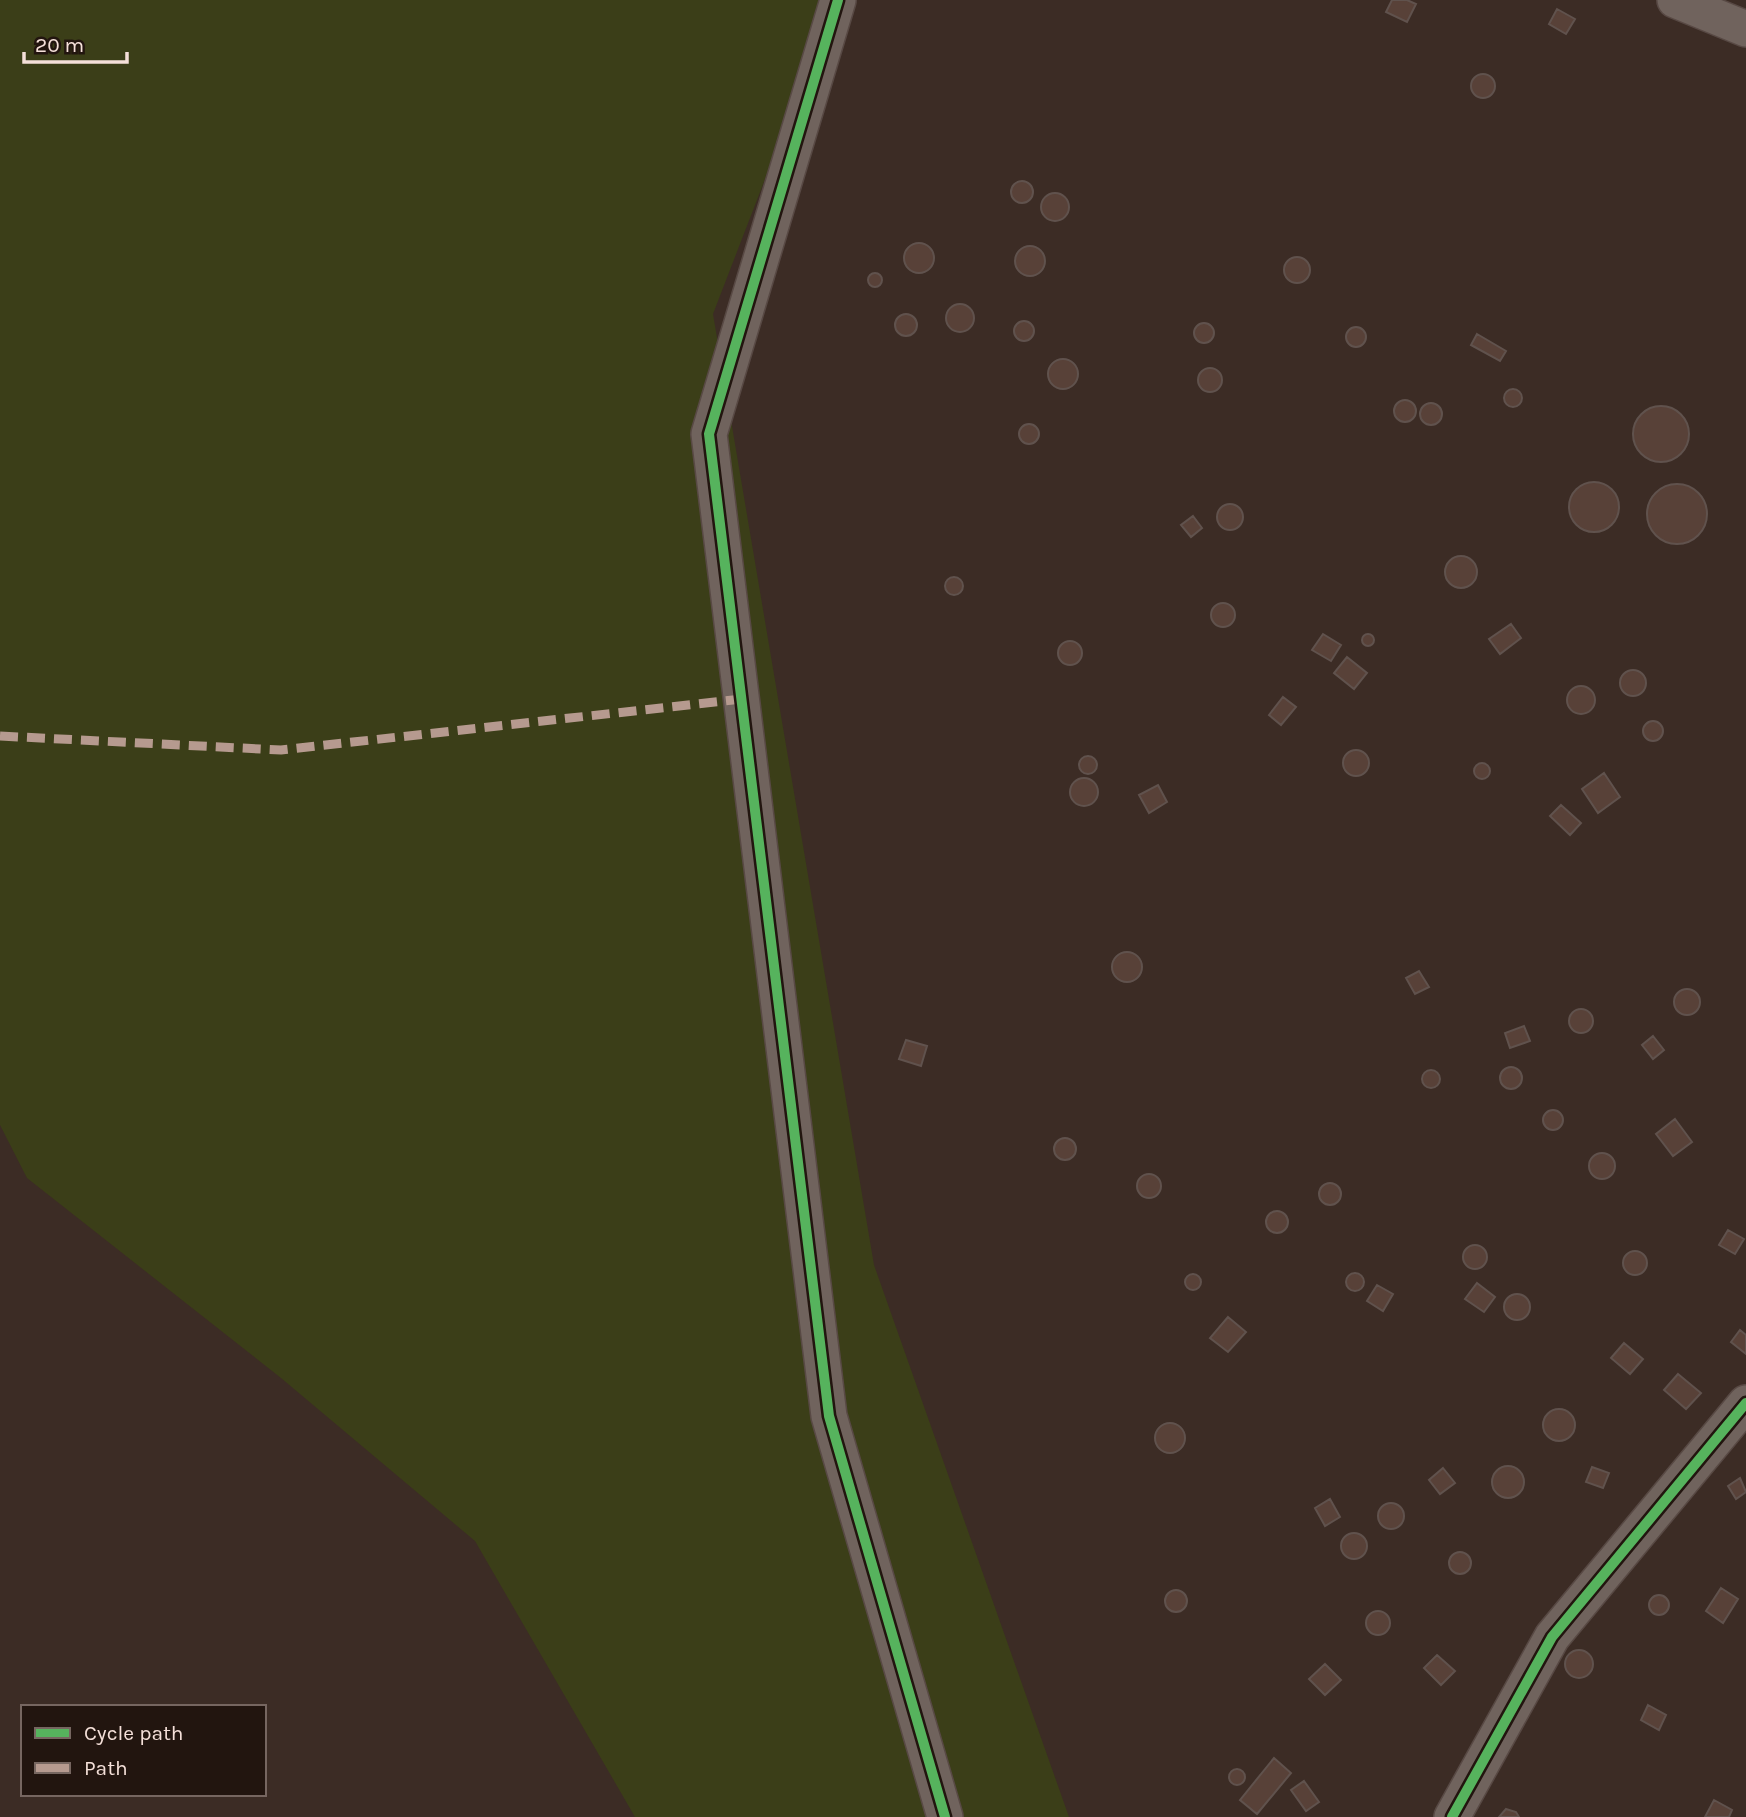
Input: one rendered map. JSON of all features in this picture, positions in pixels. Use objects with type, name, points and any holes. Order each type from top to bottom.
[{"type":"street","points":[[838,0],[709,434],[829,1416],[945,1817]]},
{"type":"street","points":[[1675,0],[1746,29]]},
{"type":"street","points":[[1452,1817],[1552,1637],[1746,1403]]},
{"type":"green space","points":[[0,0],[834,0],[713,314],[874,1265],[1069,1817],[635,1817],[475,1541],[281,1378],[27,1178],[0,1125]]},
{"type":"building","points":[[1392,0],[1407,0],[1416,4],[1407,22],[1386,12]]},
{"type":"building","points":[[1557,9],[1575,19],[1566,34],[1549,24]]},
{"type":"building","points":[[1483,74],[1491,78],[1495,86],[1491,94],[1483,98],[1475,94],[1471,86],[1475,78]]},
{"type":"building","points":[[1018,181],[1026,181],[1033,188],[1033,196],[1026,203],[1018,203],[1011,196],[1011,188]]},
{"type":"building","points":[[1055,193],[1065,197],[1069,207],[1065,217],[1055,221],[1045,217],[1041,207],[1045,197]]},
{"type":"building","points":[[919,243],[930,247],[934,258],[930,269],[919,273],[908,269],[904,258],[908,247]]},
{"type":"building","points":[[1030,246],[1041,250],[1045,261],[1041,272],[1030,276],[1019,272],[1015,261],[1019,250]]},
{"type":"building","points":[[1297,257],[1306,261],[1310,270],[1306,279],[1297,283],[1288,279],[1284,270],[1288,261]]},
{"type":"building","points":[[872,273],[878,273],[882,280],[878,287],[872,287],[868,283],[868,277]]},
{"type":"building","points":[[960,304],[970,308],[974,318],[970,328],[960,332],[950,328],[946,318],[950,308]]},
{"type":"building","points":[[906,314],[916,321],[917,325],[910,335],[906,336],[896,329],[895,325],[902,315]]},
{"type":"building","points":[[1024,321],[1031,324],[1034,331],[1031,338],[1024,341],[1017,338],[1014,331],[1017,324]]},
{"type":"building","points":[[1204,323],[1211,326],[1214,333],[1211,340],[1204,343],[1197,340],[1194,333],[1197,326]]},
{"type":"building","points":[[1356,327],[1363,330],[1366,337],[1363,344],[1356,347],[1349,344],[1346,337],[1349,330]]},
{"type":"building","points":[[1477,334],[1506,351],[1500,361],[1471,345]]},
{"type":"building","points":[[1063,359],[1069,360],[1077,368],[1077,380],[1069,388],[1063,389],[1057,388],[1049,380],[1048,374],[1049,368],[1057,360]]},
{"type":"building","points":[[1210,368],[1219,371],[1222,380],[1219,389],[1210,392],[1201,389],[1198,380],[1201,371]]},
{"type":"building","points":[[1513,389],[1519,392],[1522,398],[1519,404],[1513,407],[1507,404],[1504,398],[1507,392]]},
{"type":"building","points":[[1405,400],[1413,403],[1416,411],[1413,419],[1405,422],[1397,419],[1394,411],[1397,403]]},
{"type":"building","points":[[1431,403],[1439,406],[1442,414],[1439,422],[1431,425],[1423,422],[1420,414],[1423,406]]},
{"type":"building","points":[[1661,406],[1672,408],[1681,414],[1687,423],[1687,445],[1681,454],[1672,460],[1661,462],[1650,460],[1641,454],[1635,445],[1633,434],[1635,423],[1641,414],[1650,408]]},
{"type":"building","points":[[1029,424],[1036,427],[1039,434],[1036,441],[1029,444],[1022,441],[1019,434],[1022,427]]},
{"type":"building","points":[[1594,482],[1612,489],[1619,507],[1612,525],[1594,532],[1576,525],[1569,507],[1576,489]]},
{"type":"building","points":[[1677,484],[1694,489],[1702,497],[1707,514],[1702,531],[1694,539],[1677,544],[1660,539],[1652,531],[1647,514],[1652,497],[1660,489]]},
{"type":"building","points":[[1230,504],[1239,508],[1243,517],[1239,526],[1230,530],[1221,526],[1217,517],[1221,508]]},
{"type":"building","points":[[1193,516],[1202,528],[1191,537],[1181,525]]},
{"type":"building","points":[[1461,556],[1473,560],[1477,572],[1473,584],[1461,588],[1449,584],[1445,572],[1449,560]]},
{"type":"building","points":[[950,577],[958,577],[963,586],[961,593],[950,595],[945,590],[945,582]]},
{"type":"building","points":[[1223,603],[1234,610],[1235,615],[1228,626],[1223,627],[1212,620],[1211,615],[1218,604]]},
{"type":"building","points":[[1511,624],[1521,638],[1500,654],[1489,639]]},
{"type":"building","points":[[1323,634],[1341,645],[1331,661],[1312,650]]},
{"type":"building","points":[[1363,635],[1373,635],[1373,645],[1363,645]]},
{"type":"building","points":[[1070,641],[1079,644],[1082,653],[1079,662],[1070,665],[1061,662],[1058,653],[1061,644]]},
{"type":"building","points":[[1347,657],[1367,673],[1354,689],[1334,673]]},
{"type":"building","points":[[1633,670],[1642,674],[1646,683],[1642,692],[1633,696],[1624,692],[1620,683],[1624,674]]},
{"type":"building","points":[[1581,686],[1591,690],[1595,700],[1591,710],[1581,714],[1571,710],[1567,700],[1571,690]]},
{"type":"building","points":[[1283,697],[1296,707],[1281,725],[1269,715]]},
{"type":"building","points":[[1653,721],[1660,724],[1663,731],[1660,738],[1653,741],[1646,738],[1643,731],[1646,724]]},
{"type":"building","points":[[1356,750],[1365,754],[1369,763],[1365,772],[1356,776],[1347,772],[1343,763],[1347,754]]},
{"type":"building","points":[[1088,756],[1096,761],[1097,765],[1092,773],[1088,774],[1080,769],[1079,765],[1084,757]]},
{"type":"building","points":[[1482,763],[1490,771],[1482,779],[1474,771]]},
{"type":"building","points":[[1604,773],[1620,797],[1598,813],[1582,789]]},
{"type":"building","points":[[1084,778],[1094,782],[1098,792],[1094,802],[1084,806],[1074,802],[1070,792],[1074,782]]},
{"type":"building","points":[[1158,785],[1167,802],[1149,813],[1139,795]]},
{"type":"building","points":[[1561,805],[1581,823],[1570,835],[1550,816]]},
{"type":"building","points":[[1127,952],[1138,956],[1142,967],[1138,978],[1127,982],[1116,978],[1112,967],[1116,956]]},
{"type":"building","points":[[1419,971],[1429,987],[1415,994],[1406,978]]},
{"type":"building","points":[[1687,989],[1696,993],[1700,1002],[1696,1011],[1687,1015],[1678,1011],[1674,1002],[1678,993]]},
{"type":"building","points":[[1581,1009],[1590,1012],[1593,1021],[1590,1030],[1581,1033],[1572,1030],[1569,1021],[1572,1012]]},
{"type":"building","points":[[1524,1026],[1530,1041],[1510,1048],[1505,1033]]},
{"type":"building","points":[[1653,1036],[1664,1050],[1653,1059],[1642,1045]]},
{"type":"building","points":[[906,1040],[927,1046],[921,1066],[899,1059]]},
{"type":"building","points":[[1511,1067],[1519,1070],[1522,1078],[1519,1086],[1511,1089],[1503,1086],[1500,1078],[1503,1070]]},
{"type":"building","points":[[1431,1070],[1437,1073],[1440,1079],[1437,1085],[1431,1088],[1425,1085],[1422,1079],[1425,1073]]},
{"type":"building","points":[[1553,1110],[1560,1113],[1563,1120],[1560,1127],[1553,1130],[1546,1127],[1543,1120],[1546,1113]]},
{"type":"building","points":[[1675,1119],[1692,1142],[1673,1156],[1656,1134]]},
{"type":"building","points":[[1065,1138],[1073,1141],[1076,1149],[1073,1157],[1065,1160],[1057,1157],[1054,1149],[1057,1141]]},
{"type":"building","points":[[1602,1153],[1611,1157],[1615,1166],[1611,1175],[1602,1179],[1593,1175],[1589,1166],[1593,1157]]},
{"type":"building","points":[[1149,1174],[1160,1181],[1161,1186],[1154,1197],[1149,1198],[1138,1191],[1137,1186],[1144,1175]]},
{"type":"building","points":[[1330,1183],[1338,1186],[1341,1194],[1338,1202],[1330,1205],[1322,1202],[1319,1194],[1322,1186]]},
{"type":"building","points":[[1277,1211],[1285,1214],[1288,1222],[1285,1230],[1277,1233],[1269,1230],[1266,1222],[1269,1214]]},
{"type":"building","points":[[1728,1230],[1744,1239],[1735,1254],[1719,1245]]},
{"type":"building","points":[[1475,1245],[1484,1248],[1487,1257],[1484,1266],[1475,1269],[1466,1266],[1463,1257],[1466,1248]]},
{"type":"building","points":[[1635,1251],[1644,1254],[1647,1263],[1644,1272],[1635,1275],[1626,1272],[1623,1263],[1626,1254]]},
{"type":"building","points":[[1351,1273],[1359,1273],[1364,1282],[1362,1289],[1351,1291],[1346,1286],[1346,1278]]},
{"type":"building","points":[[1193,1274],[1199,1276],[1199,1288],[1193,1290],[1187,1288],[1185,1282],[1187,1276]]},
{"type":"building","points":[[1477,1283],[1495,1297],[1484,1312],[1465,1299]]},
{"type":"building","points":[[1377,1285],[1393,1294],[1383,1311],[1367,1301]]},
{"type":"building","points":[[1517,1294],[1526,1298],[1530,1307],[1526,1316],[1517,1320],[1508,1316],[1504,1307],[1508,1298]]},
{"type":"building","points":[[1228,1317],[1246,1332],[1228,1352],[1210,1338]]},
{"type":"building","points":[[1740,1330],[1746,1335],[1746,1354],[1731,1342]]},
{"type":"building","points":[[1624,1343],[1643,1359],[1630,1374],[1611,1358]]},
{"type":"building","points":[[1678,1374],[1701,1393],[1686,1409],[1664,1390]]},
{"type":"building","points":[[1559,1409],[1570,1414],[1575,1425],[1570,1436],[1559,1441],[1548,1436],[1543,1425],[1548,1414]]},
{"type":"building","points":[[1170,1423],[1181,1427],[1185,1438],[1181,1449],[1170,1453],[1159,1449],[1155,1438],[1159,1427]]},
{"type":"building","points":[[1508,1466],[1519,1471],[1524,1482],[1519,1493],[1508,1498],[1497,1493],[1492,1482],[1497,1471]]},
{"type":"building","points":[[1592,1467],[1609,1473],[1603,1488],[1586,1482]]},
{"type":"building","points":[[1443,1468],[1455,1483],[1440,1494],[1429,1480]]},
{"type":"building","points":[[1740,1478],[1746,1492],[1736,1499],[1728,1486]]},
{"type":"building","points":[[1330,1499],[1340,1517],[1325,1526],[1315,1508]]},
{"type":"building","points":[[1391,1503],[1400,1507],[1404,1516],[1400,1525],[1391,1529],[1382,1525],[1378,1516],[1382,1507]]},
{"type":"building","points":[[1354,1533],[1363,1537],[1367,1546],[1363,1555],[1354,1559],[1345,1555],[1341,1546],[1345,1537]]},
{"type":"building","points":[[1456,1552],[1464,1552],[1471,1559],[1471,1567],[1464,1574],[1456,1574],[1449,1567],[1449,1559]]},
{"type":"building","points":[[1721,1588],[1738,1599],[1723,1623],[1706,1611]]},
{"type":"building","points":[[1176,1590],[1184,1593],[1187,1601],[1184,1609],[1176,1612],[1168,1609],[1165,1601],[1168,1593]]},
{"type":"building","points":[[1659,1595],[1666,1598],[1669,1605],[1666,1612],[1659,1615],[1652,1612],[1649,1605],[1652,1598]]},
{"type":"building","points":[[1378,1611],[1389,1618],[1390,1623],[1383,1634],[1378,1635],[1367,1628],[1366,1623],[1373,1612]]},
{"type":"building","points":[[1579,1650],[1589,1654],[1593,1664],[1589,1674],[1579,1678],[1569,1674],[1565,1664],[1569,1654]]},
{"type":"building","points":[[1437,1655],[1455,1671],[1441,1685],[1424,1668]]},
{"type":"building","points":[[1325,1664],[1341,1680],[1325,1695],[1309,1679]]},
{"type":"building","points":[[1648,1705],[1666,1715],[1659,1730],[1641,1720]]},
{"type":"building","points":[[1274,1758],[1291,1773],[1257,1814],[1240,1800]]},
{"type":"building","points":[[1234,1769],[1240,1769],[1245,1777],[1243,1783],[1234,1785],[1229,1780],[1229,1774]]},
{"type":"building","points":[[1304,1781],[1319,1802],[1306,1811],[1291,1790]]},
{"type":"building","points":[[1714,1800],[1732,1810],[1729,1817],[1705,1817]]},
{"type":"building","points":[[1506,1809],[1516,1812],[1519,1817],[1499,1817]]},
{"type":"marked path","points":[[0,736],[281,750],[742,699]]},
{"type":"cycle path","points":[[838,0],[709,434],[829,1416],[945,1817]]},
{"type":"cycle path","points":[[1452,1817],[1552,1637],[1746,1403]]}]
